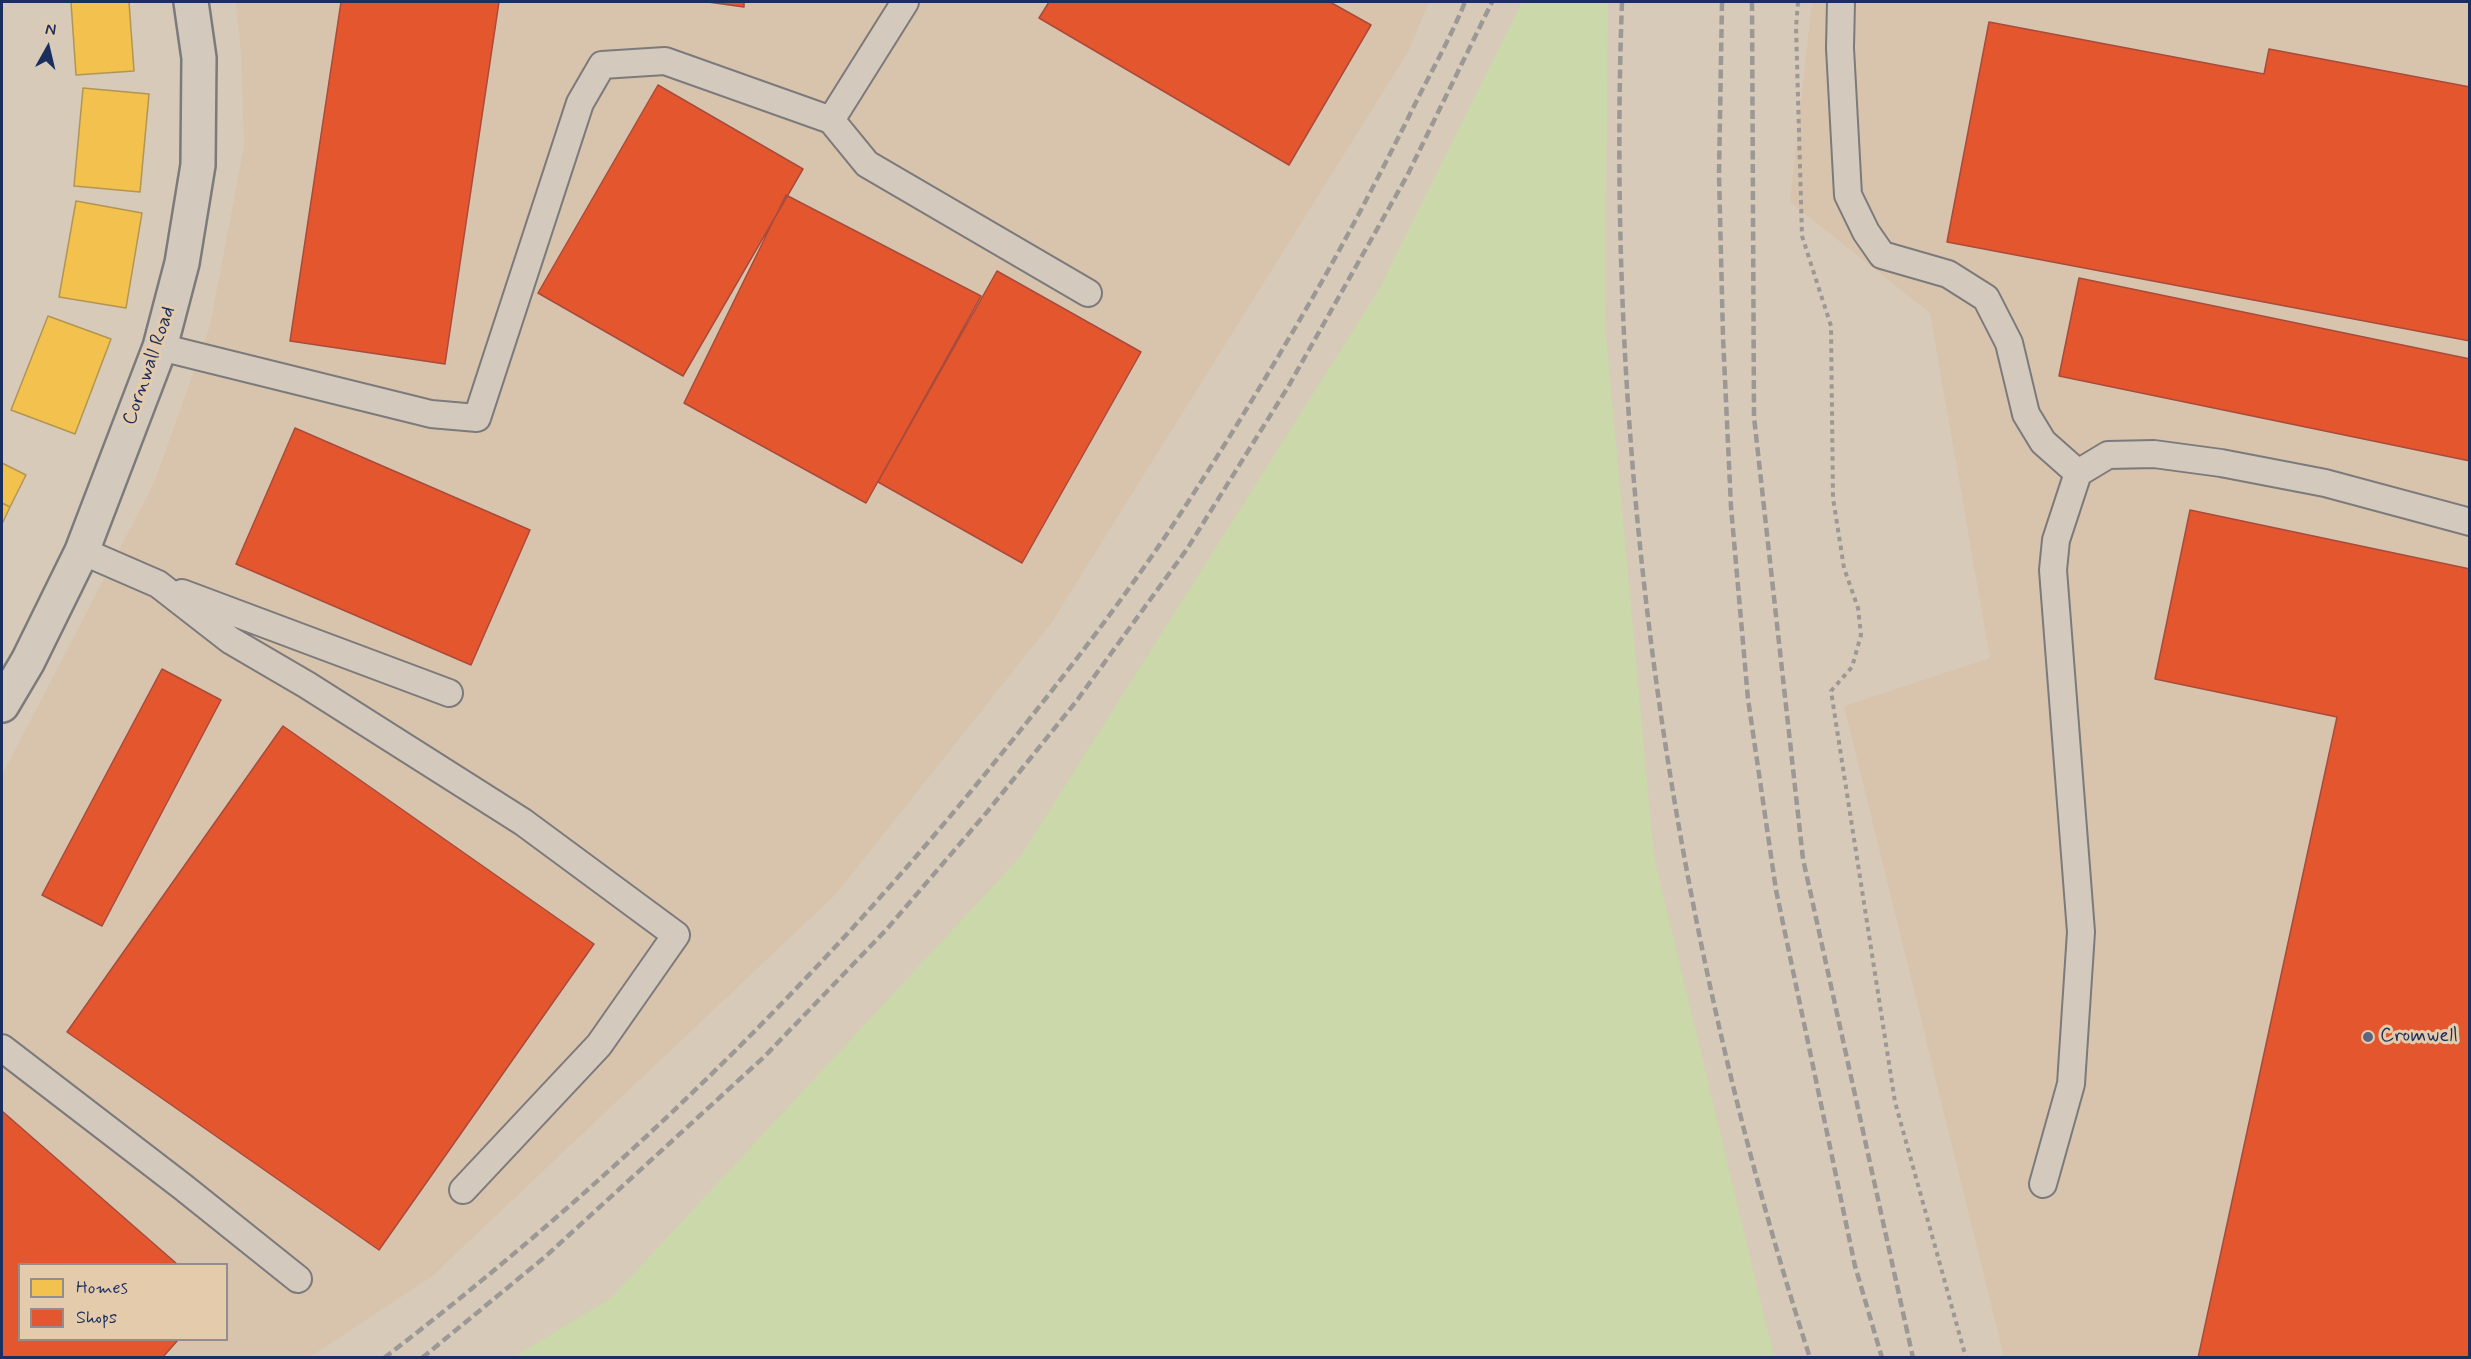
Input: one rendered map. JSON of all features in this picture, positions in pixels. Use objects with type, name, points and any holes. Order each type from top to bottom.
[{"type":"street","name":"Cornwall Road","points":[[2,705],[28,661],[82,551],[160,347],[182,263],[198,165],[199,58],[191,2]]},
{"type":"lane","points":[[831,120],[905,2]]},
{"type":"lane","points":[[1840,2],[1840,48],[1848,195],[1866,232],[1882,255],[1948,274],[1986,298],[2009,343],[2026,414],[2043,442],[2078,473]]},
{"type":"lane","points":[[160,347],[431,414],[477,418],[580,103],[602,65],[665,61],[831,120],[867,164],[1088,293]]},
{"type":"lane","points":[[2043,1184],[2071,1084],[2082,932],[2053,570],[2056,540],[2078,473],[2108,455],[2154,454],[2221,463],[2325,483],[2469,522]]},
{"type":"lane","points":[[82,551],[158,584],[449,693]]},
{"type":"lane","points":[[158,584],[230,640],[307,685],[522,822],[676,935],[600,1045],[463,1190]]},
{"type":"lane","points":[[2,1048],[183,1186],[298,1279]]},
{"type":"path","points":[[1798,2],[1796,27],[1802,236],[1831,326],[1833,498],[1844,568],[1858,608],[1862,634],[1852,667],[1831,691],[1895,1102],[1966,1358]]},
{"type":"shaded area","points":[[236,2],[1429,2],[1408,52],[1052,622],[836,894],[431,1277],[310,1357],[2,1357],[2,775],[154,483],[210,326],[244,146],[241,52]]},
{"type":"shaded area","points":[[1812,2],[2469,2],[2469,1357],[2004,1357],[1844,706],[1990,658],[1930,313],[1790,202]]},
{"type":"green space","points":[[1522,2],[1608,2],[1605,324],[1654,857],[1774,1357],[514,1357],[611,1298],[1020,857],[1378,291]]},
{"type":"building: Homes","points":[[71,2],[129,2],[134,71],[76,75]]},
{"type":"building: Homes","points":[[83,88],[149,94],[140,192],[74,186]]},
{"type":"building: Homes","points":[[76,201],[142,213],[126,308],[59,297]]},
{"type":"building: Homes","points":[[48,316],[111,339],[75,434],[11,410]]},
{"type":"building: Homes","points":[[2,463],[26,475],[10,507],[2,503]]},
{"type":"building: Homes","points":[[2,503],[10,507],[2,524]]},
{"type":"building: Shops","points":[[341,2],[499,2],[445,364],[290,341]]},
{"type":"building: Shops","points":[[708,2],[744,2],[744,7]]},
{"type":"building: Shops","points":[[1049,2],[1330,2],[1371,25],[1289,165],[1039,18]]},
{"type":"building: Shops","points":[[1989,22],[2264,74],[2269,49],[2470,87],[2470,341],[1947,242]]},
{"type":"building: Shops","points":[[658,85],[803,169],[683,376],[538,293]]},
{"type":"building: Shops","points":[[786,195],[981,296],[866,503],[684,403]]},
{"type":"building: Shops","points":[[997,271],[1141,352],[1022,563],[878,482]]},
{"type":"building: Shops","points":[[2079,278],[2470,359],[2470,461],[2059,376]]},
{"type":"building: Shops","points":[[295,428],[530,530],[471,665],[236,564]]},
{"type":"building: Shops","name":"Cromwell","points":[[2190,510],[2470,569],[2470,1358],[2198,1358],[2337,717],[2155,679]]},
{"type":"building: Shops","points":[[162,669],[221,700],[102,926],[42,895]]},
{"type":"building: Shops","points":[[283,726],[594,944],[379,1250],[67,1032]]},
{"type":"building: Shops","points":[[2,1111],[176,1263],[18,1263],[18,1341],[177,1341],[162,1358],[2,1358]]},
{"type":"railway","points":[[384,1358],[468,1292],[549,1223],[707,1079],[855,925],[994,763],[1106,620],[1148,561],[1210,468],[1269,373],[1361,209],[1455,26],[1465,2]]},
{"type":"railway","points":[[422,1358],[546,1256],[764,1057],[886,930],[987,812],[1075,703],[1187,549],[1288,387],[1407,176],[1492,2]]},
{"type":"railway","points":[[1622,2],[1619,173],[1625,345],[1637,517],[1657,688],[1685,858],[1719,1027],[1761,1194],[1810,1358]]},
{"type":"railway","points":[[1722,2],[1719,174],[1723,337],[1731,507],[1748,699],[1776,890],[1855,1266],[1882,1358]]},
{"type":"railway","points":[[1752,2],[1754,417],[1803,859],[1913,1358]]},
{"type":"place","name":"Cromwell","points":[[2368,1037]]}]
